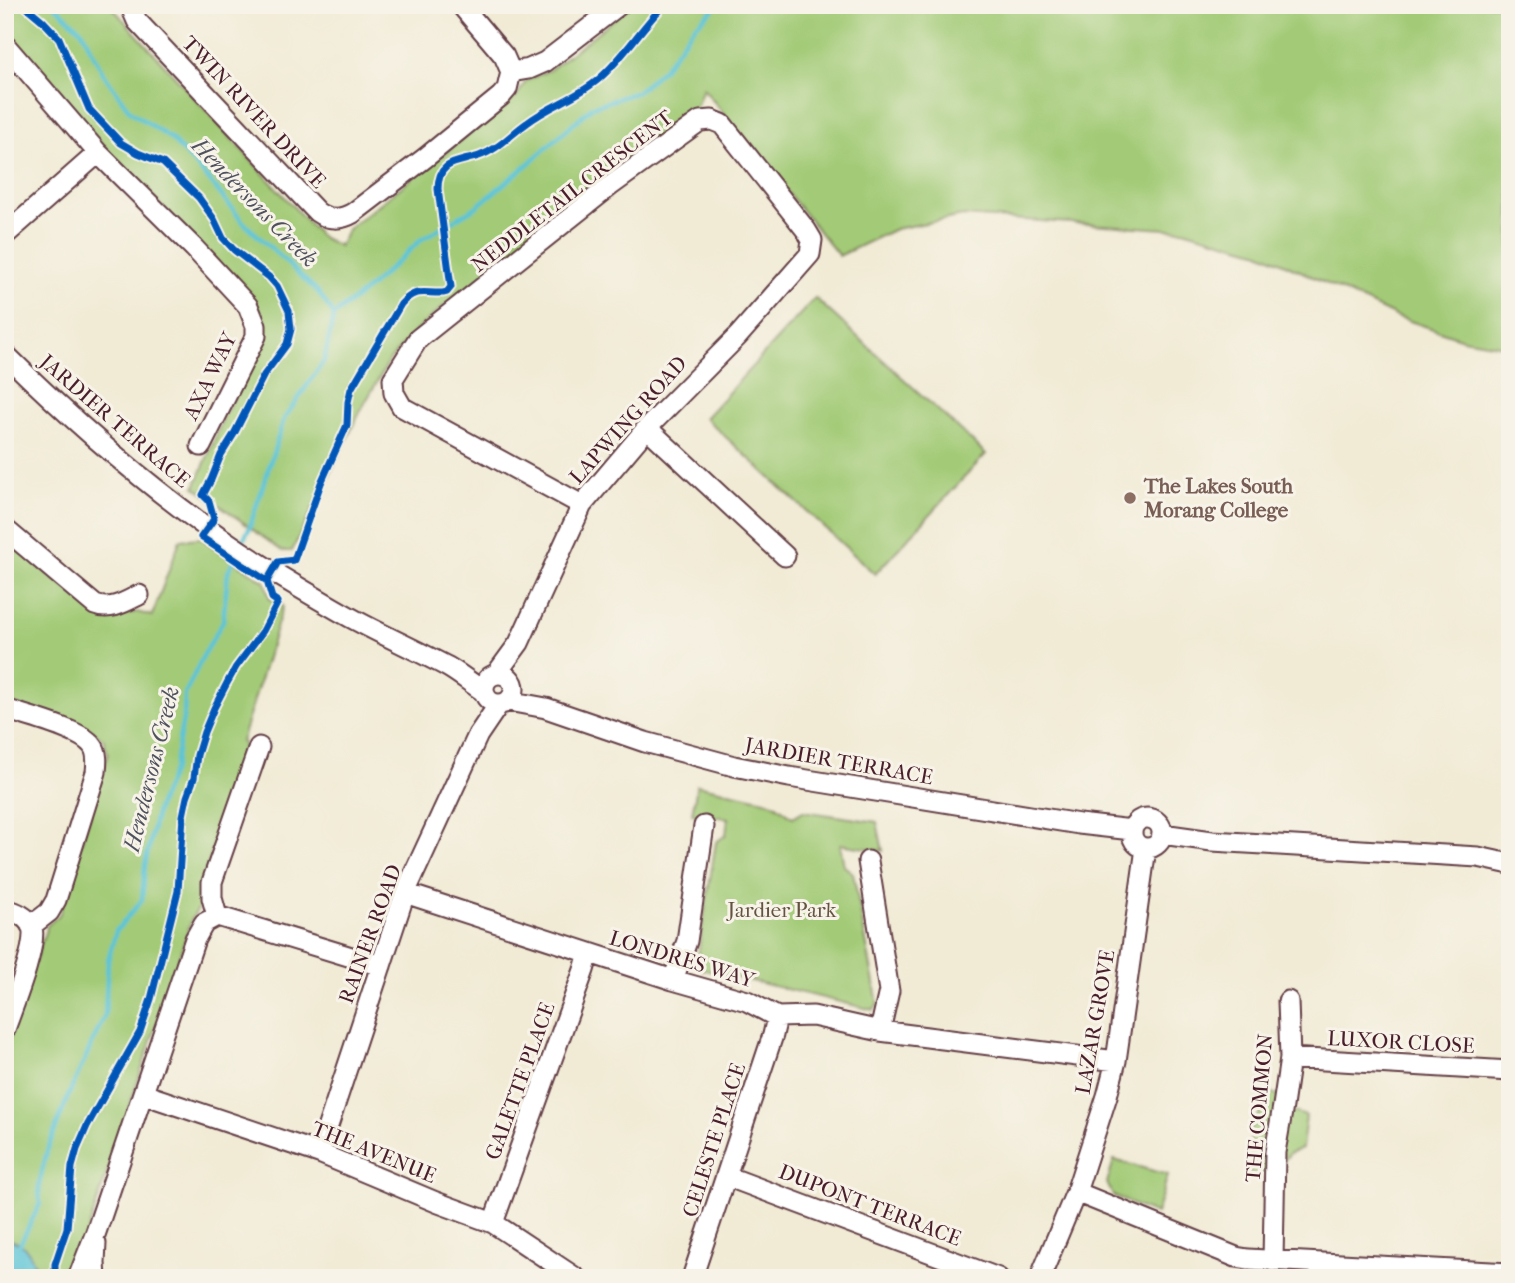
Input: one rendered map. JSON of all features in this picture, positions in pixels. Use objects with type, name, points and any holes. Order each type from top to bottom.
[{"type":"street","name":"TWIN RIVER DRIVE","points":[[130,5],[137,21],[307,202],[321,215],[333,219],[352,213],[492,104],[507,89],[511,72]]},
{"type":"street","points":[[461,5],[504,55],[511,72],[529,69],[545,62],[619,5]]},
{"type":"street","name":"AXA WAY","points":[[5,45],[98,153],[203,258],[248,306],[254,318],[256,336],[201,446]]},
{"type":"street","name":"NEDDLETAIL CRESCENT","points":[[582,505],[402,407],[394,393],[393,379],[418,339],[610,186],[700,121],[712,120],[722,124],[806,230],[812,240],[810,254]]},
{"type":"street","points":[[5,234],[98,153]]},
{"type":"street","name":"LAPWING ROAD","points":[[499,689],[582,505],[647,428],[738,336],[810,254]]},
{"type":"street","name":"JARDIER TERRACE","points":[[5,354],[54,402],[149,484],[262,565],[354,619],[450,668],[499,689],[645,742],[734,766],[789,778],[1132,831]]},
{"type":"street","points":[[647,428],[785,556]]},
{"type":"street","points":[[5,529],[95,605],[113,607],[139,595]]},
{"type":"street","name":"RAINER ROAD","points":[[319,1153],[405,893],[499,689]]},
{"type":"street","points":[[5,709],[84,737],[92,744],[97,755],[96,772],[56,900],[49,912],[31,926]]},
{"type":"street","points":[[217,916],[212,898],[212,882],[259,747]]},
{"type":"street","points":[[1148,819],[1157,822],[1162,834],[1156,845],[1146,849],[1134,842],[1132,831],[1139,821],[1148,819]]},
{"type":"street","points":[[673,980],[687,942],[704,827]]},
{"type":"street","points":[[1162,834],[1212,841],[1478,857],[1510,863]]},
{"type":"street","name":"LAZAR GROVE","points":[[1040,1278],[1076,1192],[1116,1061],[1146,849]]},
{"type":"street","points":[[1478,857],[1510,851]]},
{"type":"street","points":[[868,861],[889,991],[880,1031]]},
{"type":"street","name":"LONDRES WAY","points":[[405,893],[673,980],[747,1001],[777,1017],[813,1016],[880,1031],[1116,1061]]},
{"type":"street","points":[[5,909],[20,914],[31,926],[33,933],[31,949],[5,1029]]},
{"type":"street","points":[[78,1278],[195,939],[204,923],[217,916],[381,966]]},
{"type":"street","name":"GALETTE PLACE","points":[[493,1223],[589,953]]},
{"type":"street","name":"THE COMMON","points":[[1273,1261],[1275,1152],[1290,1058],[1288,1001]]},
{"type":"street","name":"CELESTE PLACE","points":[[692,1278],[777,1017]]},
{"type":"street","name":"LUXOR CLOSE","points":[[1290,1058],[1510,1071]]},
{"type":"street","name":"THE AVENUE","points":[[143,1094],[319,1153],[493,1223],[576,1278]]},
{"type":"street","name":"DUPONT TERRACE","points":[[726,1176],[998,1278]]},
{"type":"street","points":[[1076,1192],[1237,1257],[1341,1271],[1510,1273]]},
{"type":"street","points":[[96,1232],[96,1278]]},
{"type":"green space","points":[[5,5],[110,5],[321,237],[339,246],[349,228],[517,96],[526,81],[550,70],[632,5],[1510,5],[1510,347],[1463,339],[1398,317],[1260,252],[1183,230],[963,216],[895,229],[839,256],[703,88],[695,110],[413,333],[389,361],[362,408],[292,551],[282,551],[195,487],[223,419],[264,338],[266,326],[263,316],[76,116],[5,33]]},
{"type":"green space","points":[[815,298],[986,454],[875,574],[705,418]]},
{"type":"green space","points":[[200,538],[265,582],[270,599],[283,606],[241,742],[244,744],[204,878],[202,903],[192,918],[72,1278],[5,1278],[5,1052],[47,926],[61,910],[108,754],[104,740],[93,731],[5,701],[5,540],[99,614],[113,617],[137,612],[152,616],[180,540]]},
{"type":"green space","name":"Jardier Park","points":[[697,785],[765,800],[793,817],[803,811],[877,822],[883,851],[840,844],[844,866],[853,873],[878,1004],[873,1010],[702,969],[697,961],[716,842],[726,835],[728,818],[692,814]]},
{"type":"green space","points":[[1266,1091],[1285,1097],[1293,1112],[1306,1116],[1302,1148],[1290,1153],[1274,1172],[1250,1174],[1251,1130],[1264,1104]]},
{"type":"green space","points":[[1114,1160],[1168,1175],[1156,1214],[1113,1196],[1107,1183]]},
{"type":"water","points":[[5,1238],[23,1246],[30,1254],[38,1273],[32,1278],[5,1278]]},
{"type":"waterway","name":"Hendersons Creek","points":[[54,5],[82,31],[103,73],[130,111],[171,139],[243,222],[318,292],[334,315],[324,361],[284,419],[249,529],[241,544]]},
{"type":"waterway","points":[[334,315],[371,286],[422,239],[476,207],[592,107],[637,92],[663,69],[693,28],[718,5]]},
{"type":"waterway","name":"Hendersons Creek","points":[[19,1246],[40,1204],[39,1184],[47,1151],[69,1094],[105,1015],[108,960],[116,931],[142,900],[145,865],[157,809],[174,768],[185,694],[223,621],[228,572],[236,555]]},
{"type":"cycle path","points":[[24,5],[59,38],[89,109],[121,143],[163,163],[199,198],[223,238],[234,250],[277,286],[289,311],[291,329],[287,344],[264,375],[203,495],[209,501],[214,519],[201,537],[267,581],[272,598],[278,602],[263,631],[236,667],[204,732],[183,816],[178,891],[151,999],[140,1032],[77,1149],[72,1167],[67,1228],[55,1264],[55,1278]]},
{"type":"cycle path","points":[[267,581],[278,562],[294,560],[321,483],[347,425],[351,389],[401,304],[416,293],[443,293],[451,287],[438,189],[441,173],[451,164],[492,150],[536,117],[592,85],[617,61],[664,5]]},
{"type":"place","name":"The Lakes South Morang College","points":[[1130,498]]}]
